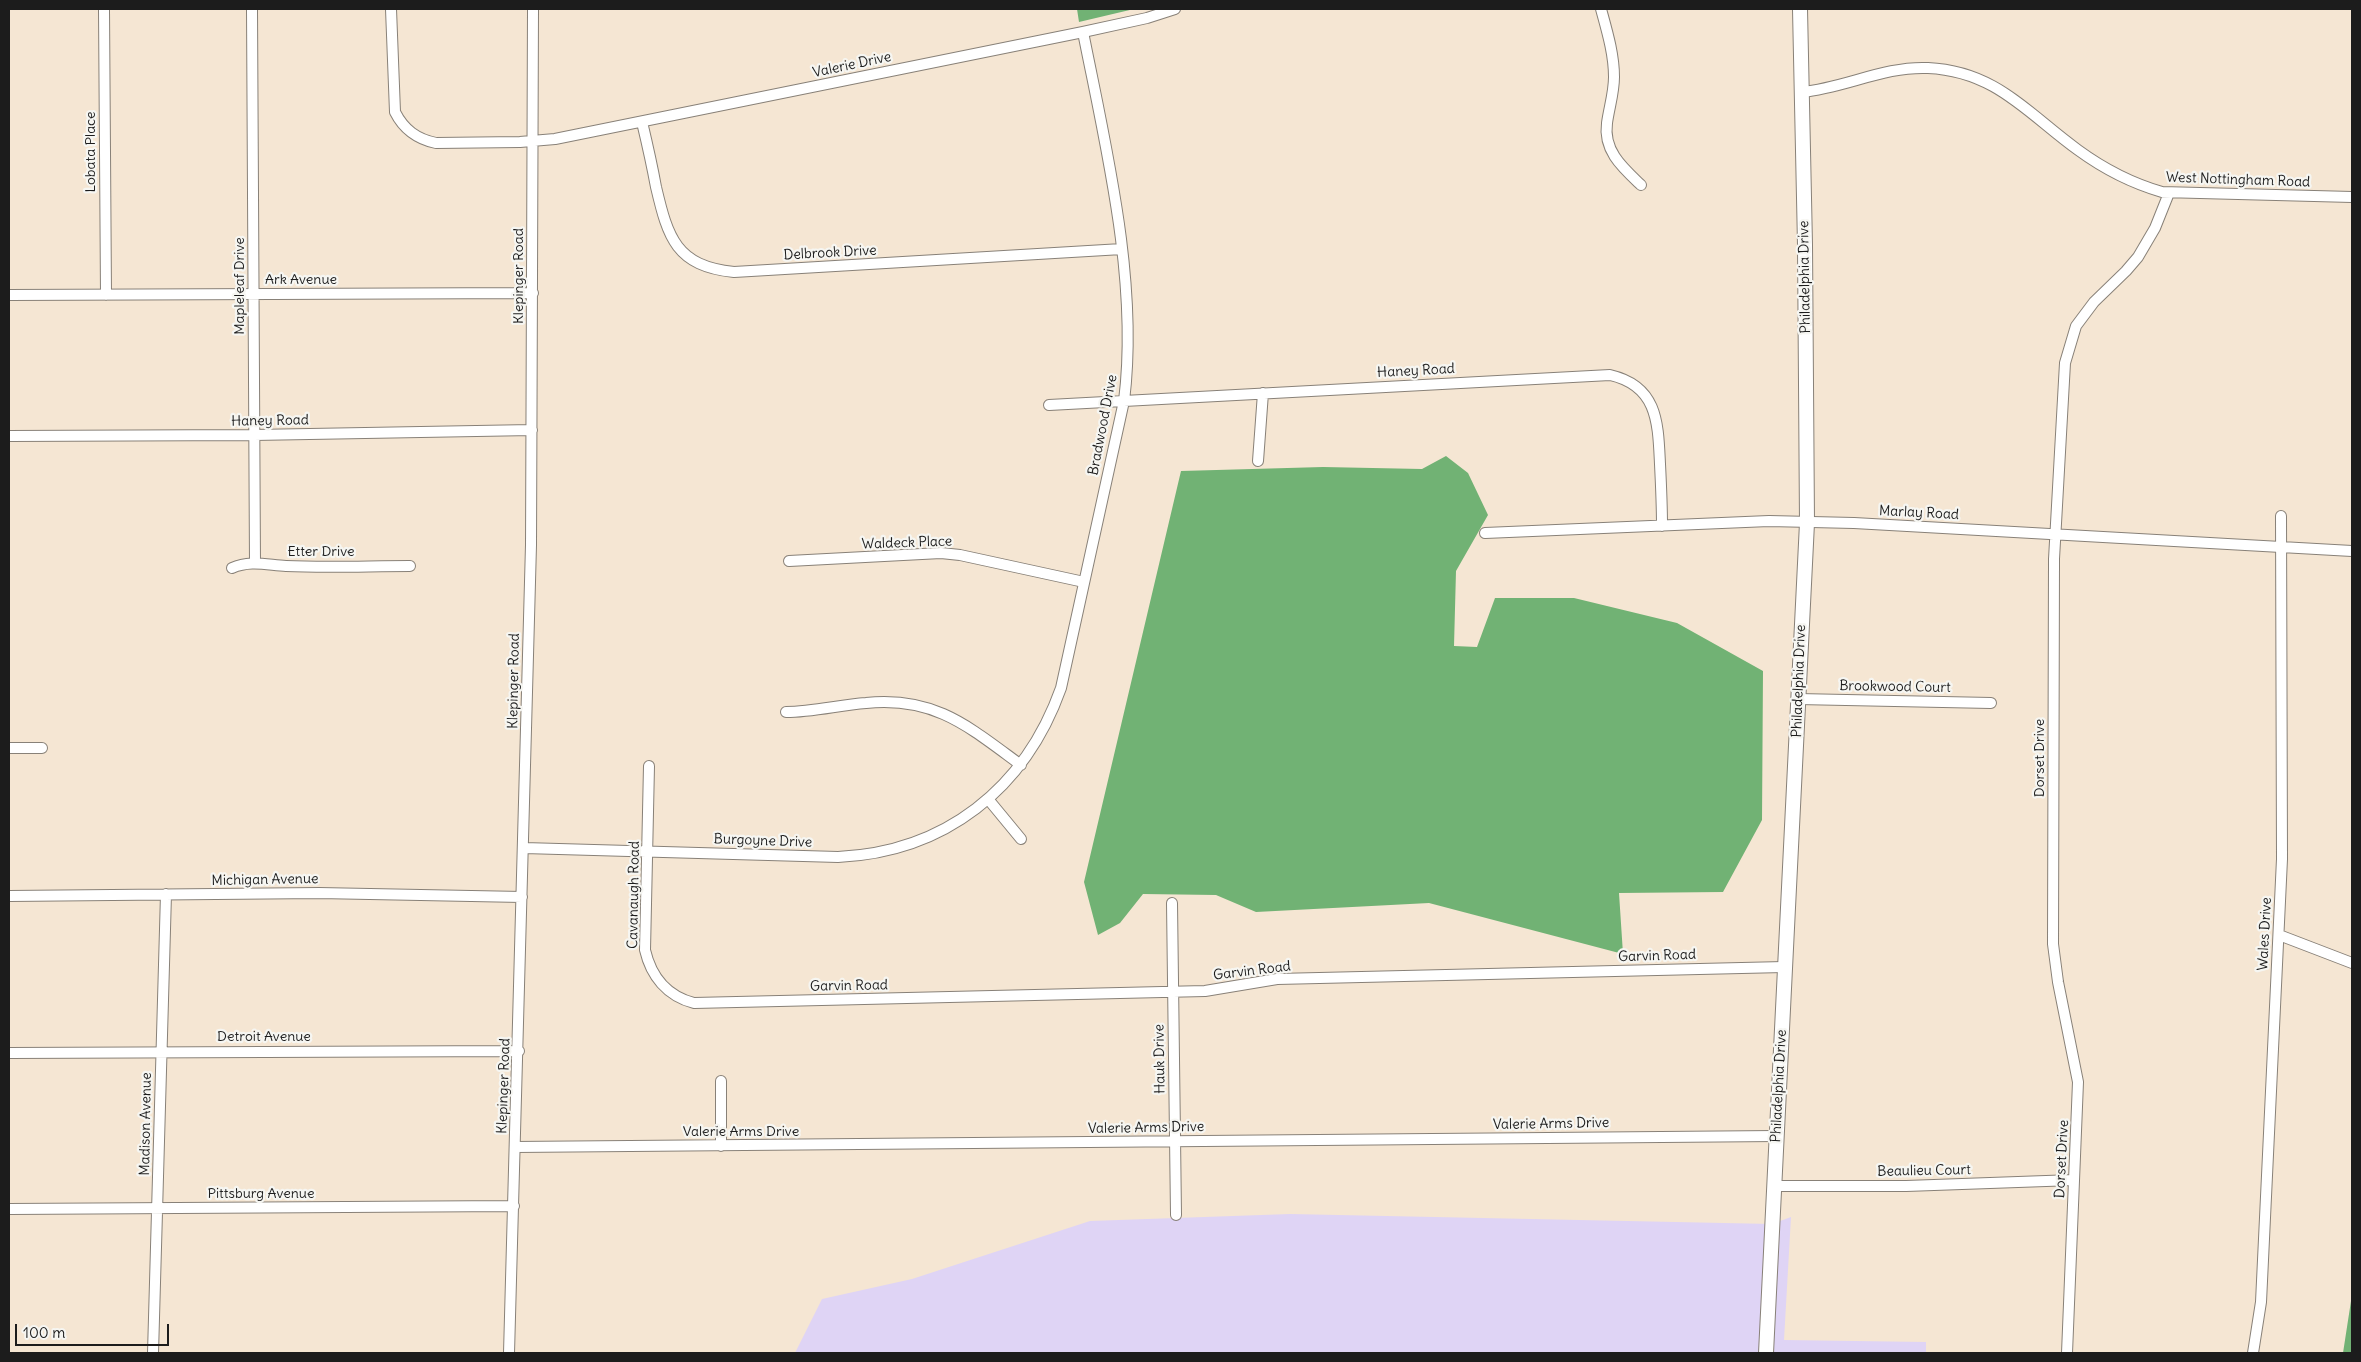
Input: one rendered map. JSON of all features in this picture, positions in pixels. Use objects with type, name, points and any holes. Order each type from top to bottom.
[{"type":"main road","name":"Philadelphia Drive","points":[[1766,1353],[1806,523],[1800,9]]},
{"type":"street","name":"Lobata Place","points":[[104,9],[106,295]]},
{"type":"street","name":"Mapleleaf Drive","points":[[252,9],[255,563]]},
{"type":"street","name":"Valerie Drive","points":[[391,9],[393,100],[395,112],[400,124],[411,134],[436,143],[555,139],[1083,32],[1147,18],[1175,9]]},
{"type":"street","name":"Klepinger Road","points":[[509,1353],[519,1051],[532,430],[533,9]]},
{"type":"street","points":[[1602,9],[1614,75],[1607,122],[1607,136],[1614,158],[1640,185]]},
{"type":"street","name":"Bradwood Drive","points":[[988,799],[1020,765],[1043,731],[1060,688],[1124,401],[1128,372],[1128,333],[1122,250],[1109,165],[1083,32]]},
{"type":"street","name":"West Nottingham Road","points":[[1802,92],[1833,87],[1885,72],[1908,68],[1929,68],[1965,75],[2010,95],[2061,137],[2103,167],[2142,186],[2169,193],[2352,197]]},
{"type":"street","name":"Delbrook Drive","points":[[642,122],[664,221],[670,235],[681,251],[710,269],[734,272],[1122,250]]},
{"type":"street","name":"Dorset Drive","points":[[2067,1353],[2078,1082],[2058,982],[2053,944],[2055,534],[2065,363],[2076,326],[2085,312],[2138,257],[2155,228],[2169,193]]},
{"type":"street","name":"Ark Avenue","points":[[9,295],[533,292]]},
{"type":"street","name":"Haney Road","points":[[1049,405],[1602,374],[1622,378],[1644,394],[1656,416],[1662,526]]},
{"type":"street","points":[[1258,460],[1263,393]]},
{"type":"street","name":"Haney Road","points":[[9,436],[254,435],[532,430]]},
{"type":"street","name":"Wales Drive","points":[[2253,1353],[2261,1302],[2282,859],[2281,516]]},
{"type":"street","name":"Marlay Road","points":[[1485,533],[1769,521],[1854,523],[2352,551]]},
{"type":"street","name":"Waldeck Place","points":[[789,561],[950,554],[1084,582]]},
{"type":"street","name":"Etter Drive","points":[[232,568],[241,564],[255,563],[286,566],[410,566]]},
{"type":"street","name":"Brookwood Court","points":[[1798,699],[1991,703]]},
{"type":"street","points":[[786,712],[867,702],[894,702],[928,708],[954,717],[1020,765]]},
{"type":"street","points":[[9,748],[42,748]]},
{"type":"street","name":"Cavanaugh Road","points":[[650,766],[645,950],[650,968],[662,984],[679,997],[694,1002],[722,1002]]},
{"type":"street","points":[[988,799],[1022,839]]},
{"type":"street","name":"Burgoyne Drive","points":[[524,848],[838,857],[867,855],[918,842],[942,831],[988,799]]},
{"type":"street","name":"Michigan Avenue","points":[[9,896],[319,893],[522,897]]},
{"type":"street","name":"Madison Avenue","points":[[153,1353],[159,1208],[166,894]]},
{"type":"street","name":"Hauk Drive","points":[[1172,903],[1176,1214]]},
{"type":"street","points":[[2278,935],[2352,963]]},
{"type":"street","name":"Garvin Road","points":[[722,1002],[1173,992],[1220,989],[1277,980],[1784,967]]},
{"type":"street","name":"Detroit Avenue","points":[[9,1052],[519,1051]]},
{"type":"street","points":[[721,1080],[721,1146]]},
{"type":"street","name":"Valerie Arms Drive","points":[[515,1148],[1776,1136]]},
{"type":"street","name":"Beaulieu Court","points":[[1774,1186],[1906,1186],[2074,1180]]},
{"type":"street","name":"Pittsburg Avenue","points":[[9,1209],[514,1206]]},
{"type":"shaded area","points":[[1290,1214],[1772,1224],[1791,1217],[1784,1340],[1926,1342],[1926,1353],[795,1353],[822,1299],[912,1279],[1090,1221]]},
{"type":"green space","points":[[1077,9],[1134,9],[1079,22]]},
{"type":"green space","points":[[1446,456],[1468,473],[1488,515],[1456,571],[1454,646],[1477,647],[1495,598],[1574,598],[1677,623],[1763,671],[1762,820],[1723,892],[1619,893],[1623,954],[1429,903],[1256,912],[1216,895],[1143,894],[1120,923],[1098,935],[1084,882],[1181,471],[1323,467],[1422,469]]},
{"type":"green space","points":[[2351,1301],[2352,1353],[2343,1353]]}]
